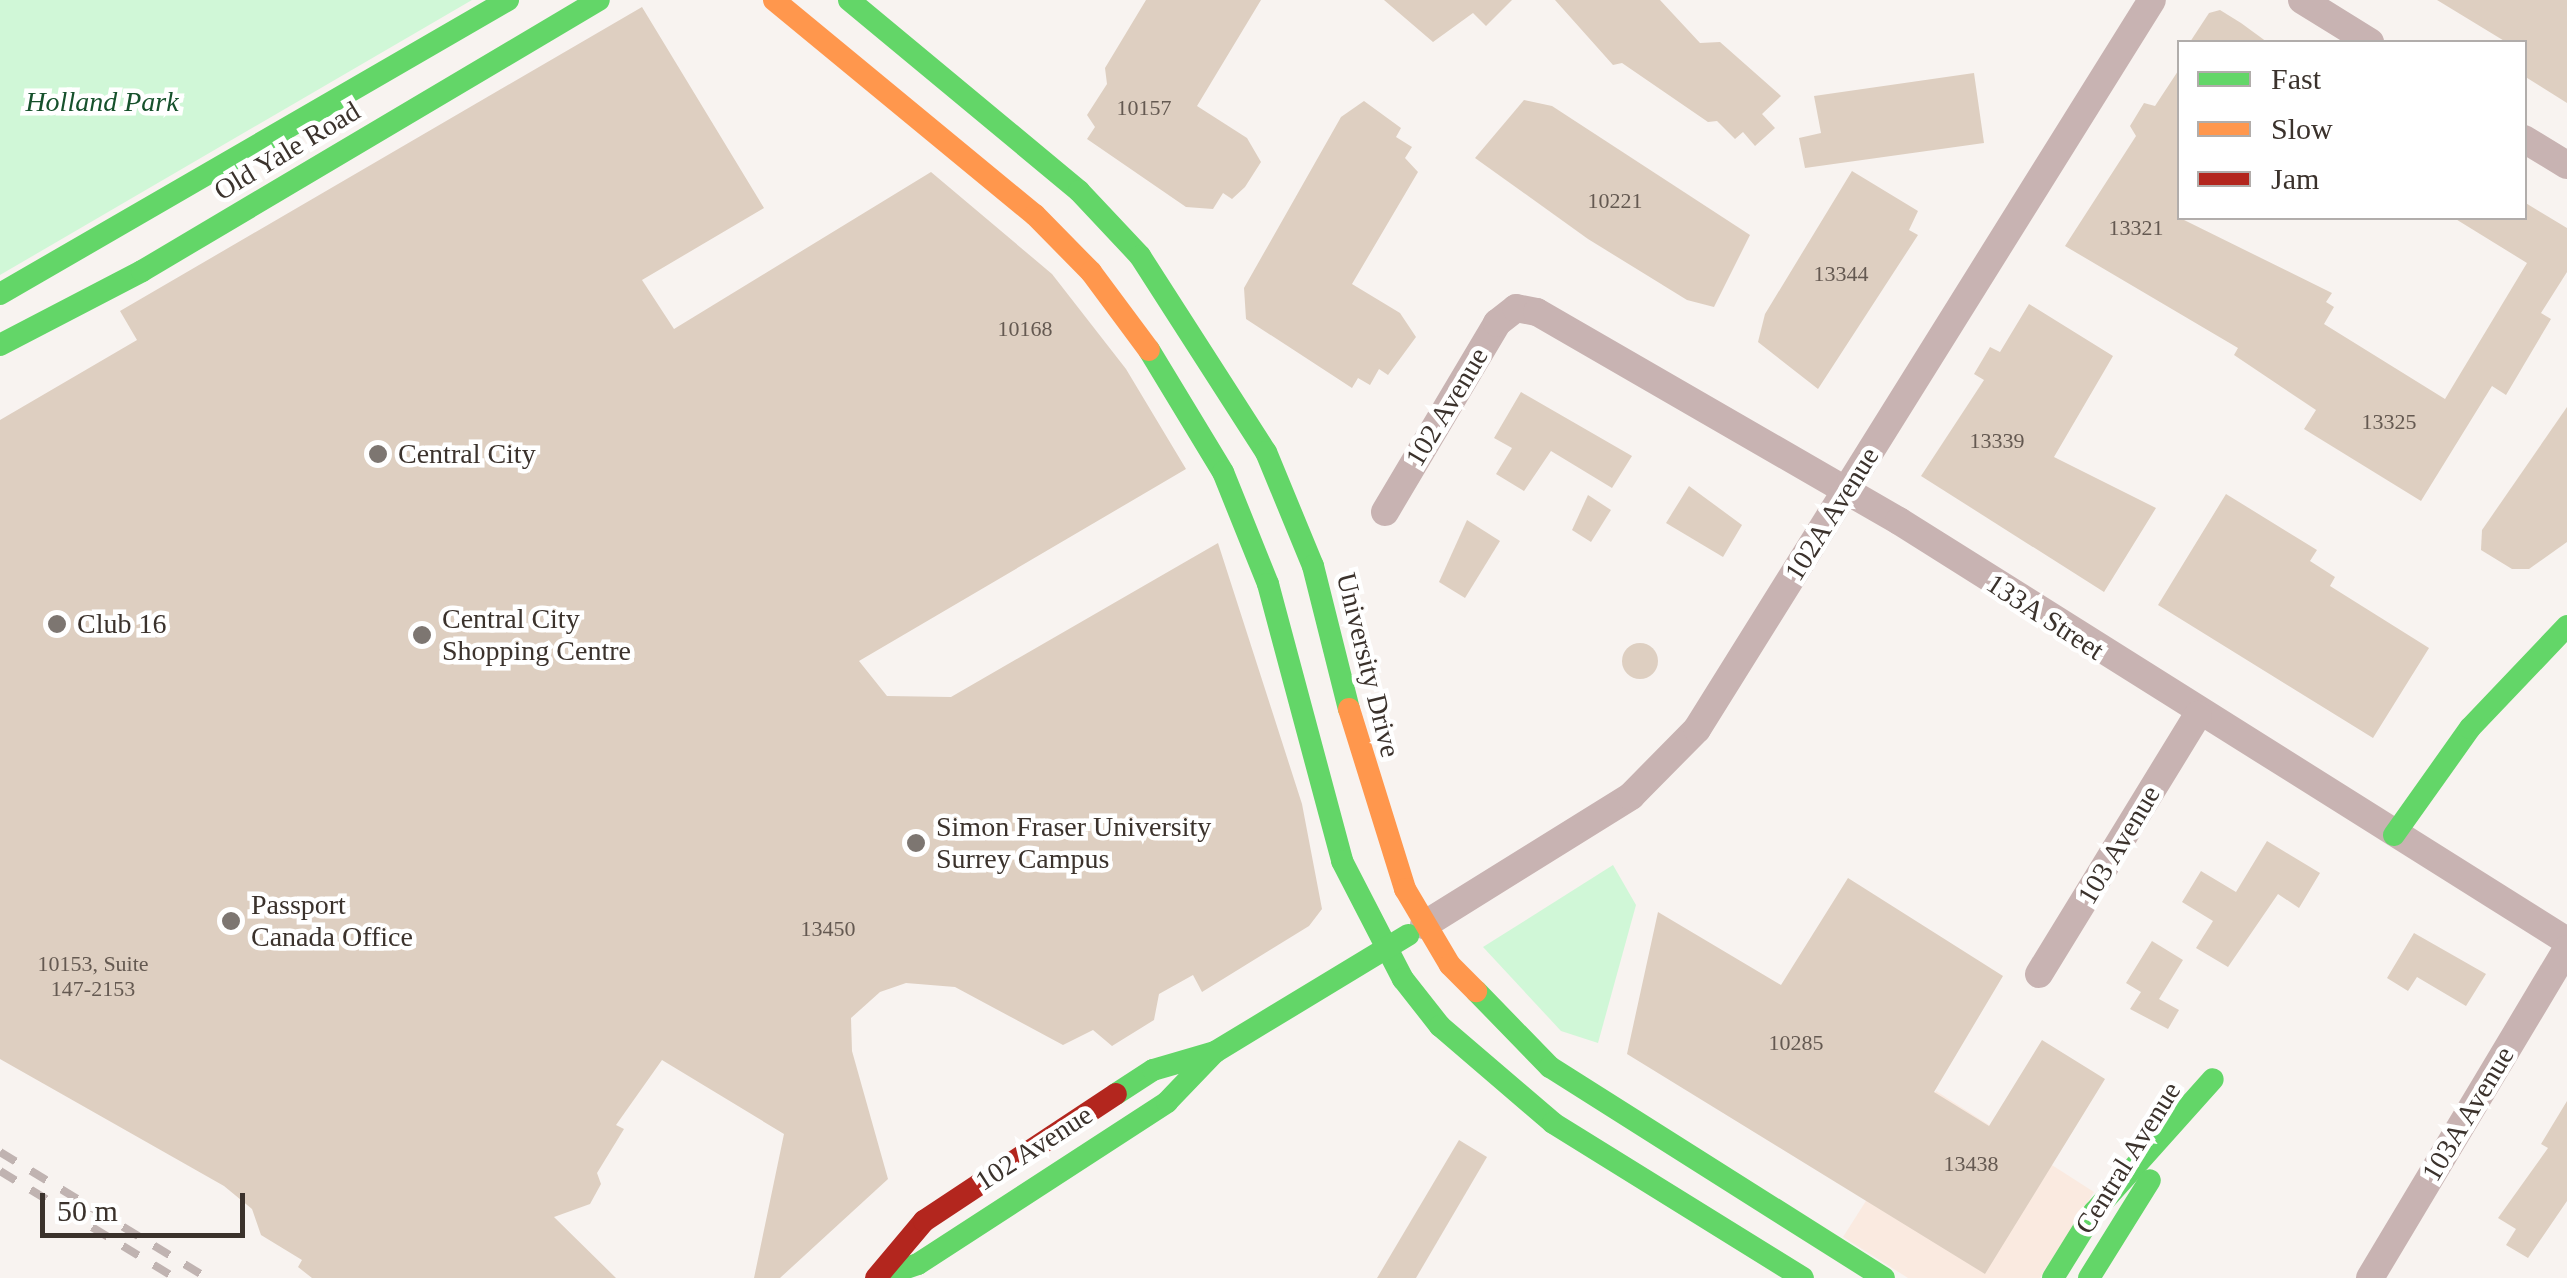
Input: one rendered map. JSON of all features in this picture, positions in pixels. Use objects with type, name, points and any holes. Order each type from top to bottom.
[{"type":"main road","name":"Old Yale Road","points":[[0,294],[508,0]]},
{"type":"main road","name":"Old Yale Road","points":[[0,345],[55,318],[598,0]]},
{"type":"main road","points":[[774,0],[934,131],[1091,272],[1208,441],[1268,584],[1330,830],[1386,948],[1440,1026],[1497,1082],[1803,1278]]},
{"type":"main road","name":"University Drive","points":[[849,0],[1079,191],[1189,323],[1266,452],[1325,606],[1375,812],[1424,926],[1475,994],[1550,1066],[1884,1278]]},
{"type":"main road","points":[[934,131],[1079,191]]},
{"type":"main road","points":[[42,273],[55,318]]},
{"type":"main road","points":[[2394,835],[2470,728],[2567,626]]},
{"type":"main road","name":"102 Avenue","points":[[876,1278],[918,1264],[1167,1102],[1215,1052],[1424,926]]},
{"type":"main road","name":"102 Avenue","points":[[876,1278],[902,1240],[969,1190],[1153,1070],[1215,1052]]},
{"type":"main road","name":"Central Avenue","points":[[2052,1278],[2094,1212],[2213,1079],[2088,1278]]},
{"type":"street","points":[[2302,0],[2367,40]]},
{"type":"street","name":"102A Avenue","points":[[1424,926],[1587,826],[1675,755],[1846,492],[2146,3]]},
{"type":"street","points":[[2527,140],[2567,165]]},
{"type":"street","name":"133A Street","points":[[1516,308],[1537,312],[1846,492],[2198,715],[2567,941]]},
{"type":"street","name":"102 Avenue","points":[[1385,512],[1497,323],[1516,308]]},
{"type":"street","name":"103 Avenue","points":[[2039,974],[2198,715]]},
{"type":"street","name":"103A Avenue","points":[[2370,1278],[2567,950]]},
{"type":"shaded area","points":[[1936,1091],[2094,1192],[2040,1278],[1908,1278],[1843,1237]]},
{"type":"green space","name":"Holland Park","points":[[0,0],[472,0],[0,275]]},
{"type":"green space","points":[[1613,865],[1636,905],[1598,1043],[1561,1031],[1483,947]]},
{"type":"building","points":[[1146,0],[1261,0],[1197,106],[1247,138],[1261,162],[1245,187],[1232,199],[1223,193],[1213,209],[1186,207],[1087,139],[1095,127],[1087,115],[1107,84],[1105,68]]},
{"type":"building","points":[[1384,0],[1512,0],[1486,26],[1473,13],[1433,42]]},
{"type":"building","points":[[1555,0],[1660,0],[1700,43],[1720,42],[1781,96],[1762,114],[1775,128],[1755,146],[1743,132],[1735,139],[1717,121],[1708,122],[1622,63],[1613,65]]},
{"type":"building","points":[[2437,0],[2567,0],[2567,103],[2527,78],[2527,40],[2503,40]]},
{"type":"building","name":"Central City Shopping Centre","points":[[642,7],[764,208],[642,280],[674,329],[931,172],[1052,274],[1126,369],[1186,469],[859,661],[887,696],[951,697],[1218,543],[1302,804],[1322,909],[1309,926],[1202,992],[1193,975],[1159,994],[1154,1020],[1112,1046],[1093,1030],[1063,1045],[955,987],[906,983],[880,992],[851,1018],[852,1051],[888,1179],[780,1278],[754,1278],[784,1134],[662,1060],[616,1125],[624,1129],[597,1173],[601,1184],[590,1204],[554,1217],[616,1278],[312,1278],[298,1267],[302,1260],[261,1235],[252,1209],[224,1186],[0,1059],[0,420],[137,340],[120,311]]},
{"type":"building","points":[[2220,10],[2264,40],[2191,40],[2209,13]]},
{"type":"building","points":[[1974,73],[1984,143],[1805,168],[1799,138],[1821,133],[1814,96]]},
{"type":"building","points":[[2177,73],[2177,220],[2184,220],[2332,293],[2326,302],[2334,307],[2324,324],[2445,399],[2527,263],[2457,220],[2527,220],[2527,204],[2567,228],[2567,272],[2541,313],[2551,319],[2506,395],[2492,386],[2421,501],[2304,429],[2316,410],[2234,355],[2238,348],[2065,246],[2136,136],[2130,126],[2144,103],[2155,106]]},
{"type":"building","points":[[1524,100],[1552,106],[1750,235],[1714,307],[1687,300],[1588,239],[1475,158]]},
{"type":"building","points":[[1364,101],[1401,128],[1396,137],[1412,147],[1405,158],[1418,172],[1352,284],[1400,313],[1416,337],[1388,375],[1379,369],[1370,385],[1358,378],[1352,388],[1246,319],[1244,288],[1341,117]]},
{"type":"building","points":[[1852,171],[1918,211],[1909,230],[1918,235],[1818,389],[1758,342],[1765,314]]},
{"type":"building","points":[[2029,304],[2113,356],[2054,457],[2156,508],[2104,592],[1921,476],[1984,380],[1974,374],[1990,347],[2000,352]]},
{"type":"building","points":[[1521,392],[1632,456],[1612,488],[1551,451],[1524,491],[1496,474],[1512,448],[1494,438]]},
{"type":"building","points":[[2567,407],[2567,542],[2529,569],[2512,569],[2481,550],[2482,530]]},
{"type":"building","points":[[1689,486],[1742,525],[1723,557],[1666,523]]},
{"type":"building","points":[[2226,494],[2317,550],[2310,561],[2335,577],[2330,586],[2429,648],[2373,738],[2158,605]]},
{"type":"building","points":[[1588,495],[1611,510],[1591,542],[1572,530]]},
{"type":"building","points":[[1467,520],[1500,541],[1465,598],[1439,582]]},
{"type":"building","points":[[1640,643],[1653,648],[1658,661],[1653,674],[1640,679],[1627,674],[1622,661],[1627,648]]},
{"type":"building","points":[[2267,841],[2320,873],[2299,908],[2278,894],[2228,967],[2196,948],[2213,921],[2182,902],[2201,871],[2236,892]]},
{"type":"building","points":[[1848,878],[2003,976],[1934,1092],[1989,1126],[2042,1040],[2105,1079],[1985,1274],[1627,1054],[1658,912],[1781,985]]},
{"type":"building","points":[[2414,933],[2486,974],[2466,1006],[2417,977],[2408,991],[2387,978]]},
{"type":"building","points":[[2152,941],[2183,960],[2159,999],[2179,1010],[2168,1029],[2130,1009],[2141,992],[2126,983]]},
{"type":"building","points":[[2567,1101],[2567,1201],[2528,1258],[2506,1245],[2516,1229],[2498,1218],[2548,1148],[2541,1144]]},
{"type":"building","points":[[1459,1140],[1487,1157],[1416,1278],[1377,1278]]},
{"type":"railway","points":[[0,1152],[207,1278]]},
{"type":"railway","points":[[0,1171],[175,1278]]},
{"type":"traffic: fast","points":[[0,294],[508,0]]},
{"type":"traffic: fast","points":[[0,345],[142,271],[599,0]]},
{"type":"traffic: fast","points":[[849,0],[1079,191],[1140,256],[1266,452],[1313,566],[1349,709]]},
{"type":"traffic: fast","points":[[1149,350],[1223,472],[1268,584],[1342,861],[1403,979],[1440,1026],[1553,1123],[1803,1278]]},
{"type":"traffic: fast","points":[[2394,835],[2470,728],[2567,626]]},
{"type":"traffic: fast","points":[[1116,1094],[1153,1070],[1215,1052],[1408,935]]},
{"type":"traffic: fast","points":[[1476,991],[1550,1067],[1884,1278]]},
{"type":"traffic: fast","points":[[877,1278],[918,1264],[1167,1102],[1215,1052]]},
{"type":"traffic: fast","points":[[2053,1278],[2094,1212],[2213,1079]]},
{"type":"traffic: fast","points":[[2089,1278],[2150,1180]]},
{"type":"traffic: slow","points":[[774,0],[1035,215],[1091,272],[1149,350]]},
{"type":"traffic: slow","points":[[1349,709],[1405,889],[1450,965],[1476,991]]},
{"type":"traffic: jam","points":[[876,1278],[924,1221],[1116,1094]]},
{"type":"place","name":"Central City","points":[[378,454]]},
{"type":"place","name":"Club 16","points":[[57,624]]},
{"type":"place","name":"Central City Shopping Centre","points":[[422,635]]},
{"type":"place","name":"Simon Fraser University Surrey Campus","points":[[916,843]]},
{"type":"place","name":"Passport Canada Office","points":[[231,921]]}]
